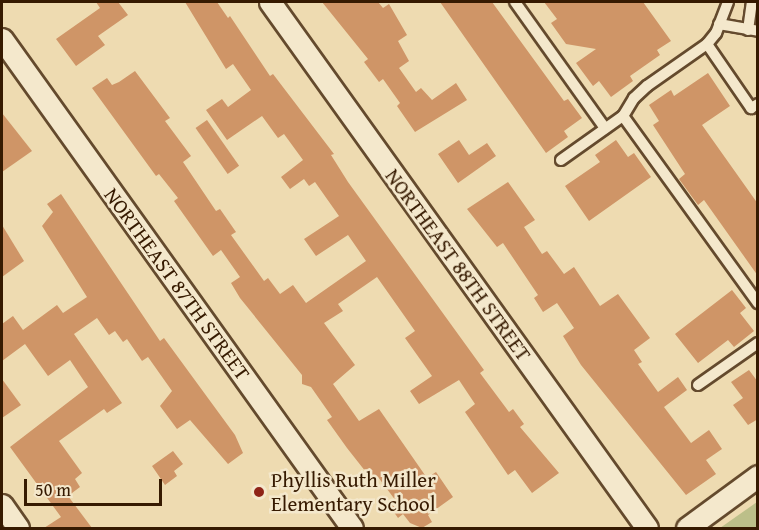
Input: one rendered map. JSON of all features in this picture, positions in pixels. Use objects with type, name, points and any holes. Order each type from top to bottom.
[{"type":"street","name":"NORTHEAST 88TH STREET","points":[[270,2],[647,528]]},
{"type":"street","name":"NORTHEAST 87TH STREET","points":[[2,39],[352,528]]},
{"type":"street","points":[[687,528],[758,476]]},
{"type":"street","points":[[2,505],[18,528]]},
{"type":"lane","points":[[561,160],[623,116],[640,92],[706,44],[719,24],[728,2]]},
{"type":"lane","points":[[719,24],[753,30],[752,2]]},
{"type":"lane","points":[[519,4],[605,128]]},
{"type":"lane","points":[[706,44],[752,108],[758,104]]},
{"type":"lane","points":[[623,116],[758,303]]},
{"type":"lane","points":[[698,385],[758,343]]},
{"type":"green space","points":[[757,502],[757,528],[720,528]]},
{"type":"building","points":[[96,2],[118,2],[128,15],[98,36],[105,45],[76,66],[56,39],[100,8]]},
{"type":"building","points":[[185,2],[217,2],[228,18],[230,16],[270,76],[273,74],[334,154],[331,155],[348,182],[484,370],[480,373],[509,412],[513,409],[524,424],[520,427],[559,473],[532,493],[515,470],[508,475],[465,412],[475,404],[459,380],[419,404],[410,391],[432,376],[405,338],[415,331],[377,277],[338,304],[343,311],[324,323],[355,365],[333,384],[359,421],[379,409],[427,478],[436,472],[453,497],[428,515],[432,522],[422,528],[410,523],[403,514],[398,518],[389,505],[396,501],[378,477],[373,481],[347,448],[327,420],[332,417],[311,387],[302,384],[302,375],[240,298],[231,283],[240,277],[221,250],[213,256],[174,201],[178,198],[159,174],[156,176],[92,88],[107,78],[112,85],[135,71],[170,118],[165,121],[191,156],[183,162],[216,211],[220,209],[236,232],[231,235],[264,281],[268,278],[280,294],[293,285],[306,303],[366,261],[348,235],[316,256],[304,239],[339,216],[315,182],[309,186],[304,179],[290,189],[281,177],[303,160],[284,134],[278,138],[262,116],[227,140],[206,110],[222,99],[228,107],[251,90],[233,64],[226,69]]},
{"type":"building","points":[[322,2],[378,2],[383,8],[389,4],[407,35],[398,41],[409,61],[399,68],[416,92],[421,88],[432,100],[456,83],[467,100],[415,132],[397,106],[400,103],[383,79],[379,82],[364,62],[368,59]]},
{"type":"building","points":[[440,2],[492,2],[564,101],[568,99],[582,118],[564,131],[568,137],[546,153]]},
{"type":"building","points":[[544,2],[643,2],[671,41],[657,50],[660,55],[630,76],[633,81],[611,97],[599,81],[593,86],[576,63],[596,49],[566,44],[551,23],[557,19]]},
{"type":"building","points":[[708,73],[730,106],[702,125],[758,204],[758,276],[704,200],[698,205],[679,179],[685,174],[653,125],[659,121],[649,105],[671,90],[674,96]]},
{"type":"building","points":[[2,113],[32,151],[2,172]]},
{"type":"building","points":[[207,120],[239,166],[228,174],[196,128]]},
{"type":"building","points":[[459,140],[469,155],[487,143],[496,156],[458,183],[438,154]]},
{"type":"building","points":[[616,140],[628,157],[634,153],[651,177],[589,221],[565,186],[600,162],[595,155]]},
{"type":"building","points":[[508,182],[535,220],[524,227],[542,254],[547,251],[564,274],[574,267],[600,306],[618,294],[650,338],[634,350],[642,362],[638,364],[658,392],[678,377],[687,390],[664,407],[691,443],[709,430],[722,449],[706,460],[716,474],[686,495],[581,365],[563,336],[574,328],[557,303],[543,312],[534,298],[538,295],[503,243],[497,247],[467,209]]},
{"type":"building","points":[[61,194],[160,341],[164,338],[235,435],[243,453],[228,464],[190,420],[177,429],[160,406],[172,391],[148,357],[142,361],[127,339],[123,342],[115,331],[109,335],[97,318],[74,334],[122,403],[107,413],[104,409],[59,441],[82,473],[75,479],[80,487],[68,496],[92,528],[44,528],[61,517],[10,447],[88,387],[70,360],[48,376],[25,344],[2,361],[2,324],[13,316],[23,330],[57,305],[63,313],[87,297],[42,226],[53,212],[47,204]]},
{"type":"building","points":[[2,225],[24,261],[2,277]]},
{"type":"building","points":[[732,290],[746,308],[740,313],[754,331],[734,347],[728,340],[698,363],[675,334]]},
{"type":"building","points":[[749,370],[758,382],[758,419],[748,425],[733,405],[743,398],[731,382]]},
{"type":"building","points":[[2,379],[21,405],[2,418]]},
{"type":"building","points":[[173,451],[183,464],[174,471],[177,476],[165,485],[152,466]]},
{"type":"place","name":"Phyllis Ruth Miller Elementary School","points":[[259,492]]}]
